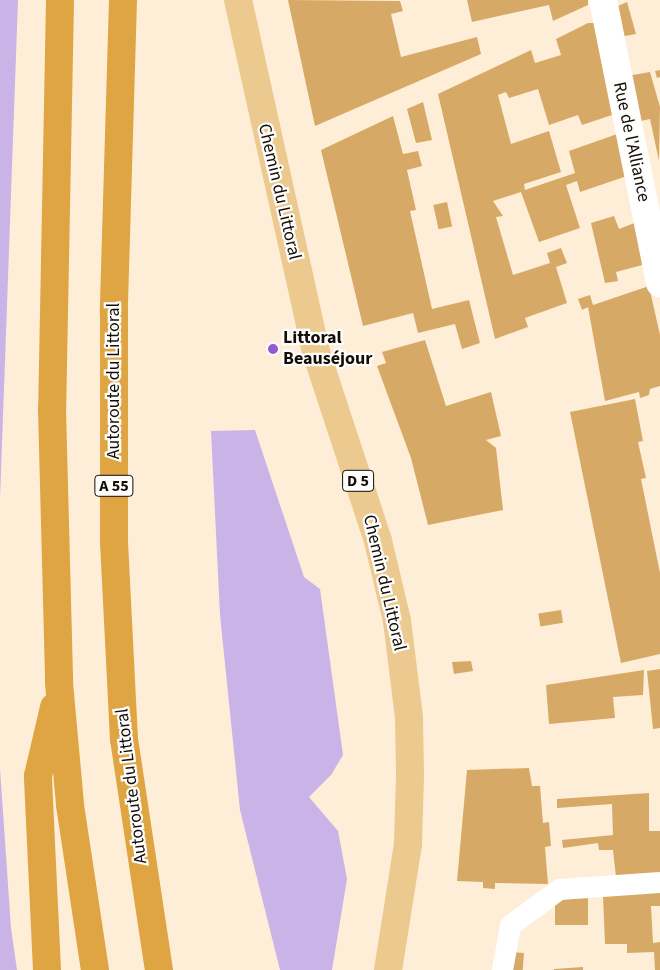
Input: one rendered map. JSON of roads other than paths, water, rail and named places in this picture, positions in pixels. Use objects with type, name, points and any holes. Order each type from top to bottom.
[{"type":"highway","points":[[60,0],[52,409],[59,683],[70,805],[95,970]]},
{"type":"highway","name":"Autoroute du Littoral","points":[[123,0],[114,312],[114,542],[124,740],[159,970]]},
{"type":"highway","points":[[47,970],[38,776],[59,683]]},
{"type":"main road","name":"Chemin du Littoral","points":[[238,0],[316,352],[378,541],[397,621],[409,718],[410,776],[408,844],[388,970]]},
{"type":"street","name":"Rue de l'Alliance","points":[[607,2],[660,283]]},
{"type":"lane","points":[[502,970],[510,925],[559,889],[660,882]]},
{"type":"place","name":"Littoral Beauséjour","points":[[273,349]]}]
